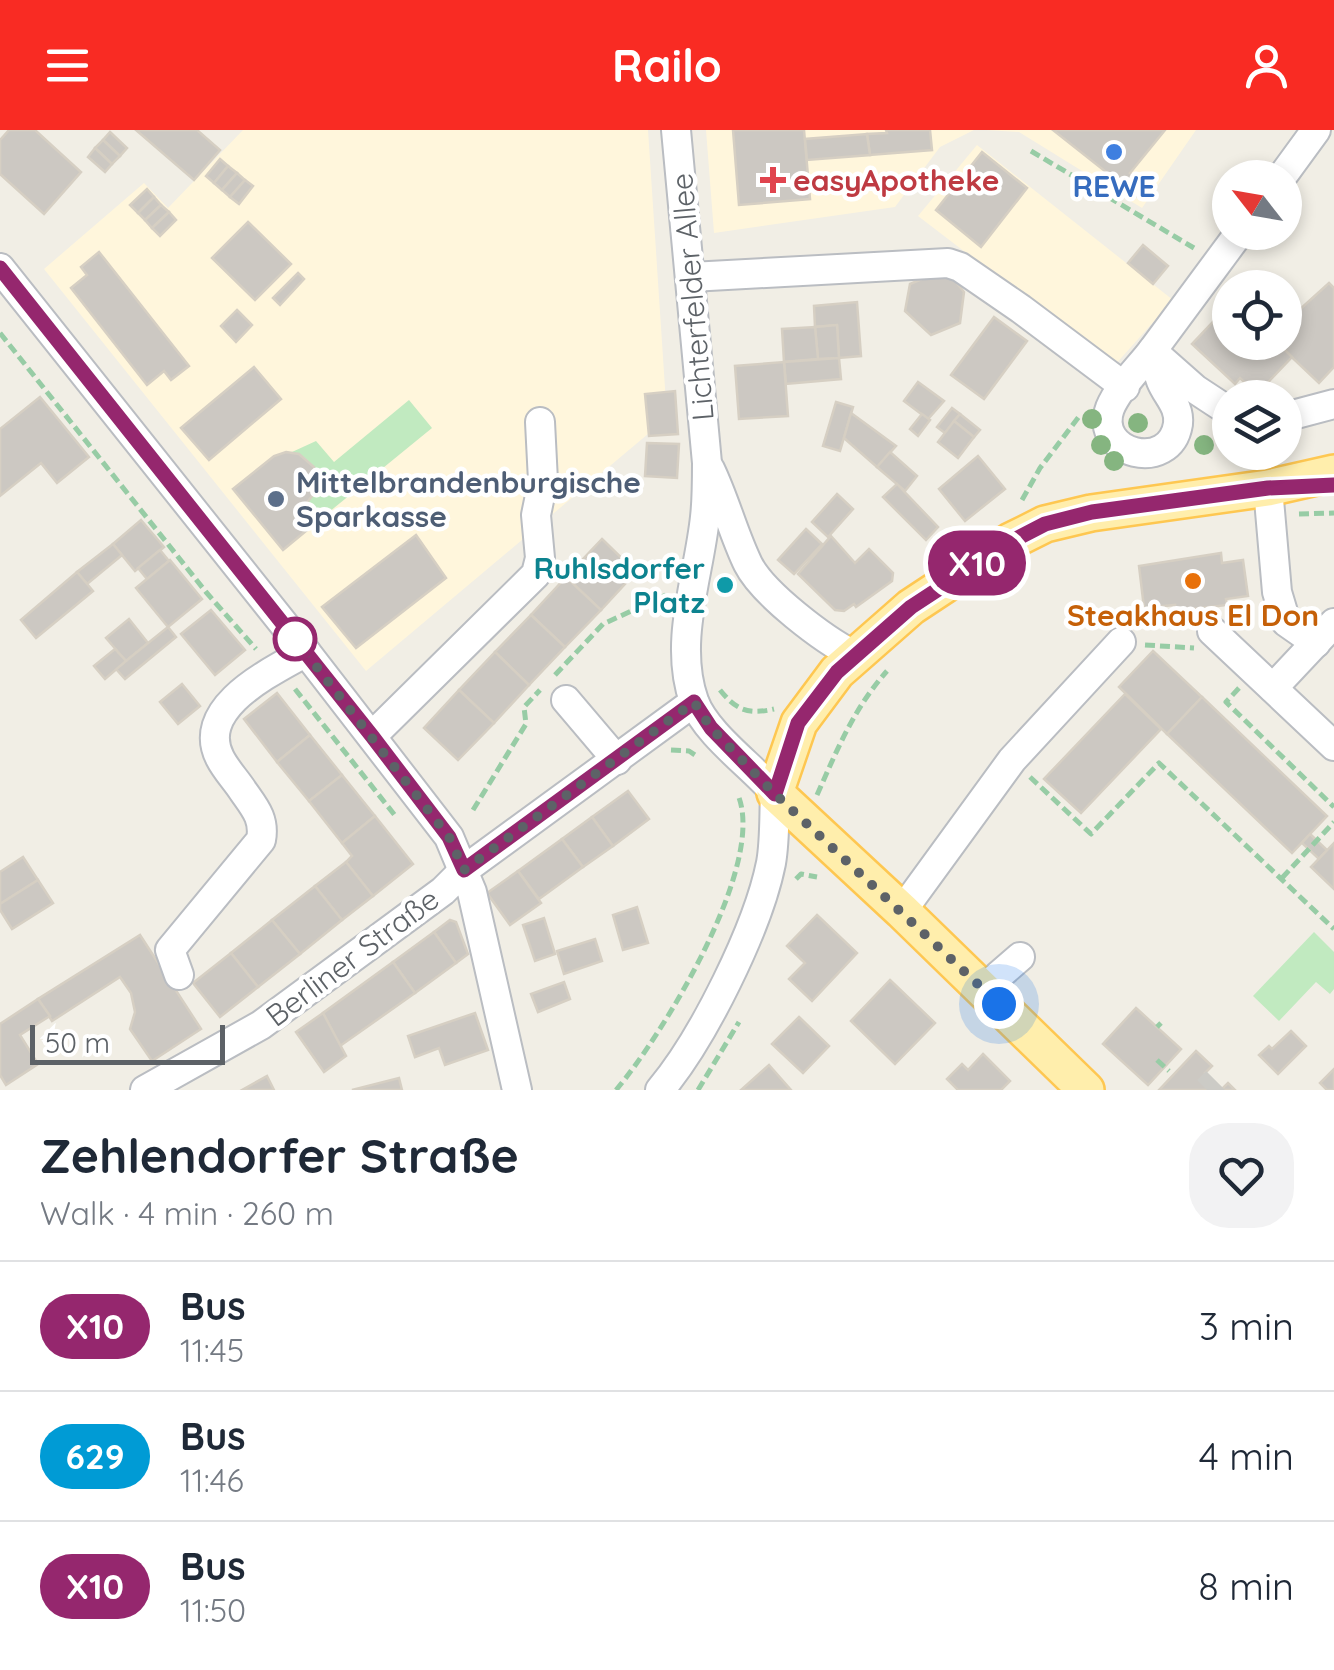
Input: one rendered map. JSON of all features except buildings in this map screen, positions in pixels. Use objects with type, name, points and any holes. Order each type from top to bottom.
[{"type":"main road","points":[[1277,502],[1334,473]]},
{"type":"main road","points":[[1086,1090],[775,794],[798,723],[854,655],[911,607],[1045,524],[1092,512],[1277,502],[1334,485]]},
{"type":"street","name":"Lichterfelder Allee","points":[[676,130],[707,463]]},
{"type":"street","points":[[1295,160],[1316,130]]},
{"type":"street","points":[[1152,351],[1162,385],[1178,417],[1174,436],[1160,450],[1135,454],[1113,438],[1108,413],[1125,387],[1227,250]]},
{"type":"street","points":[[691,277],[948,264],[960,267],[1125,387]]},
{"type":"street","points":[[0,268],[449,837],[475,903],[517,1090]]},
{"type":"street","points":[[0,281],[25,300]]},
{"type":"street","points":[[1152,351],[1212,400]]},
{"type":"street","points":[[1302,412],[1334,404]]},
{"type":"street","points":[[372,736],[536,574],[540,558],[536,515],[542,481],[540,422]]},
{"type":"street","points":[[707,463],[750,567],[826,641],[854,655]]},
{"type":"street","points":[[660,1090],[716,1003],[746,936],[771,863],[775,794],[711,728],[694,702],[687,662],[688,618],[705,516],[707,463]]},
{"type":"street","points":[[1277,502],[1277,592],[1286,622],[1325,633]]},
{"type":"street","points":[[1264,680],[1325,633]]},
{"type":"street","points":[[1222,640],[1334,746]]},
{"type":"street","points":[[902,911],[1012,760],[1122,642]]},
{"type":"street","points":[[178,975],[170,950],[262,840],[261,816],[219,756],[218,727],[237,694],[306,652]]},
{"type":"street","points":[[566,700],[618,760]]},
{"type":"street","name":"Berliner Straße","points":[[144,1090],[261,1025],[694,702]]},
{"type":"street","points":[[983,989],[1020,958]]},
{"type":"path","points":[[1031,151],[1218,263]]},
{"type":"path","points":[[0,333],[206,592],[249,644],[278,668],[398,820]]},
{"type":"path","points":[[1020,504],[1040,468],[1083,410]]},
{"type":"path","points":[[1277,502],[1334,514]]},
{"type":"path","points":[[473,810],[526,724],[524,707],[603,624],[671,593]]},
{"type":"path","points":[[1122,642],[1222,640]]},
{"type":"path","points":[[821,787],[836,746],[856,712],[892,666]]},
{"type":"path","points":[[1264,680],[1226,702],[1334,807]]},
{"type":"path","points":[[716,682],[742,712],[777,708]]},
{"type":"path","points":[[1012,760],[1091,834],[1158,763],[1334,928]]},
{"type":"path","points":[[616,1090],[638,1065],[689,984],[720,912],[744,820],[741,799],[730,783]]},
{"type":"path","points":[[1282,878],[1334,822]]},
{"type":"path","points":[[1157,1060],[1169,1071]]},
{"type":"shaded area","points":[[243,130],[648,130],[667,418],[366,671],[44,269],[144,183],[168,208]]},
{"type":"shaded area","points":[[706,130],[974,130],[940,147],[895,207],[714,233]]},
{"type":"shaded area","points":[[986,130],[1196,130],[1142,208],[1019,132]]},
{"type":"shaded area","points":[[977,145],[1173,300],[1114,366],[918,216]]},
{"type":"green space","points":[[409,400],[432,428],[318,521],[305,505],[316,490],[315,471],[309,461],[292,452],[316,441],[334,462]]},
{"type":"green space","points":[[1314,932],[1334,952],[1334,989],[1330,994],[1316,982],[1279,1021],[1253,996]]},
{"type":"tunnel","points":[[1207,1090],[1216,1081]]},
{"type":"bus line","name":"X10","points":[[0,268],[372,736],[449,837],[464,870],[694,702],[711,728],[775,794],[798,723],[837,672],[911,607],[1045,524],[1092,512],[1268,488],[1334,485]]},
{"type":"place","name":"REWE","points":[[1114,152]]},
{"type":"place","name":"easyApotheke","points":[[773,180]]},
{"type":"place","name":"Mittelbrandenburgische Sparkasse","points":[[276,499]]},
{"type":"place","name":"Steakhaus El Don","points":[[1193,581]]},
{"type":"place","name":"Ruhlsdorfer Platz","points":[[725,585]]},
{"type":"route","points":[[295,639],[449,837],[464,870],[694,702],[711,728],[775,794],[999,1004]]}]
